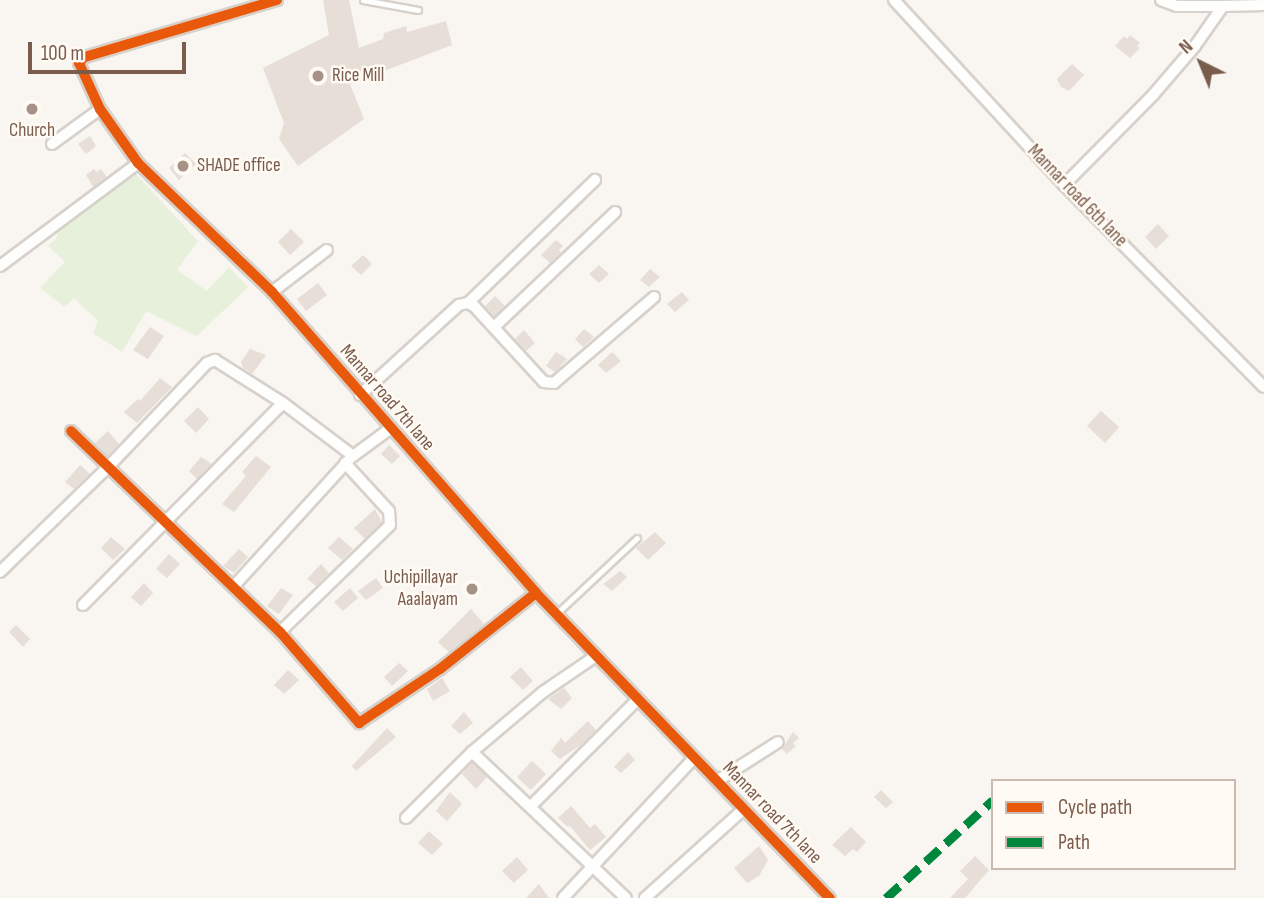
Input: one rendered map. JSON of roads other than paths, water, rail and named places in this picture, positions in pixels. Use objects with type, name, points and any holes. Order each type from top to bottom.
[{"type":"street","name":"Mannar road 7th lane","points":[[277,0],[84,57],[79,63],[100,109],[138,163],[272,292],[536,593],[830,898]]},
{"type":"street","name":"Mannar road 6th lane","points":[[894,0],[1064,185],[1264,387]]},
{"type":"street","points":[[1161,0],[1177,6],[1264,5]]},
{"type":"street","points":[[1064,185],[1153,95],[1195,47],[1223,6]]},
{"type":"street","points":[[52,144],[100,109]]},
{"type":"street","points":[[0,266],[138,163]]},
{"type":"street","points":[[360,395],[459,305],[468,303],[595,180]]},
{"type":"street","points":[[495,327],[615,212]]},
{"type":"street","points":[[272,292],[327,250]]},
{"type":"street","points":[[468,303],[495,327],[544,382],[554,383],[654,297]]},
{"type":"street","points":[[0,572],[108,467],[207,363],[215,360],[283,403],[349,460],[389,511],[390,525],[280,632]]},
{"type":"street","points":[[83,605],[283,403]]},
{"type":"street","points":[[233,587],[349,460],[391,428]]},
{"type":"street","points":[[71,431],[280,632],[359,723],[440,669],[536,593]]},
{"type":"street","points":[[406,818],[472,752],[543,692],[596,656]]},
{"type":"street","points":[[531,806],[637,700]]},
{"type":"street","points":[[717,781],[778,742]]},
{"type":"street","points":[[472,752],[626,898]]},
{"type":"street","points":[[564,898],[694,758]]},
{"type":"street","points":[[645,898],[744,809]]},
{"type":"lane","points":[[363,0],[418,10]]},
{"type":"lane","points":[[556,614],[637,538]]},
{"type":"place","name":"Rice Mill","points":[[318,76]]},
{"type":"place","name":"Church","points":[[32,109]]},
{"type":"place","name":"SHADE office","points":[[183,166]]},
{"type":"place","name":"Uchipillayar Aaalayam","points":[[472,589]]}]
